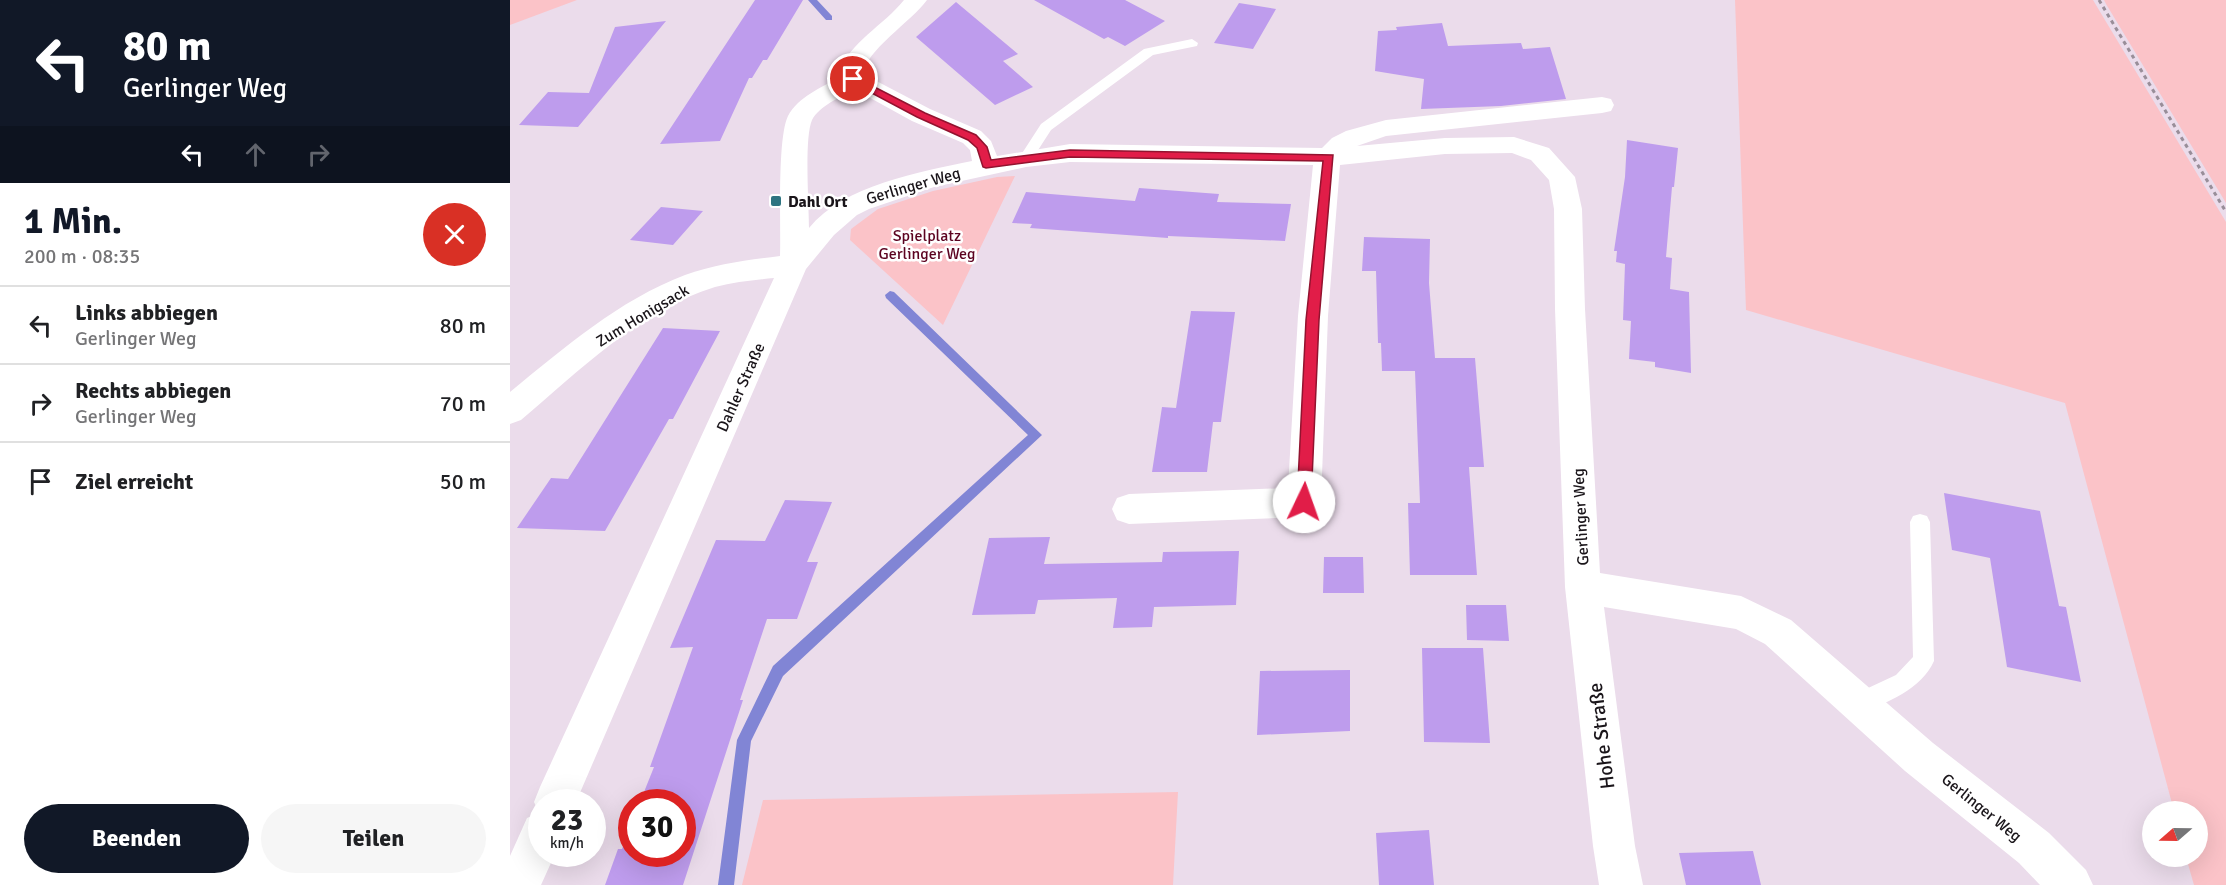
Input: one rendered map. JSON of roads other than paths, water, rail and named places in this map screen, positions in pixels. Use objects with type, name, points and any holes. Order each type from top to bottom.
[{"type":"street","points":[[916,0],[902,18],[854,60],[850,73],[853,79],[921,115],[972,137],[982,147],[986,165]]},
{"type":"street","name":"Dahler Straße","points":[[561,789],[794,265],[797,126],[800,118],[812,105],[853,79]]},
{"type":"street","points":[[1129,509],[1304,502],[1312,320],[1329,157],[1343,142],[1362,133],[1386,128],[1602,105]]},
{"type":"street","name":"Gerlinger Weg","points":[[794,265],[824,228],[847,208],[859,202],[909,184],[986,165],[1026,158],[1070,153],[1329,157],[1445,146],[1514,145],[1540,154],[1562,177],[1568,209],[1570,309],[1583,587],[1741,613],[1778,632],[1919,757],[2034,848],[2071,885]]},
{"type":"street","name":"Zum Honigsack","points":[[510,411],[597,341],[667,295],[695,282],[735,272],[794,265]]},
{"type":"street","name":"Hohe Straße","points":[[1583,587],[1614,846],[1622,885]]},
{"type":"street","points":[[519,885],[528,865]]},
{"type":"lane","points":[[1026,158],[1046,127],[1149,52],[1192,43]]},
{"type":"lane","points":[[1860,703],[1903,682],[1924,661],[1920,522]]},
{"type":"waterway","points":[[812,0],[829,18]]},
{"type":"waterway","points":[[726,885],[744,740],[778,671],[1036,435],[890,295]]},
{"type":"place","name":"Dahl Ort","points":[[776,201]]},
{"type":"park label","name":"Spielplatz Gerlinger Weg","points":[[927,244]]}]
